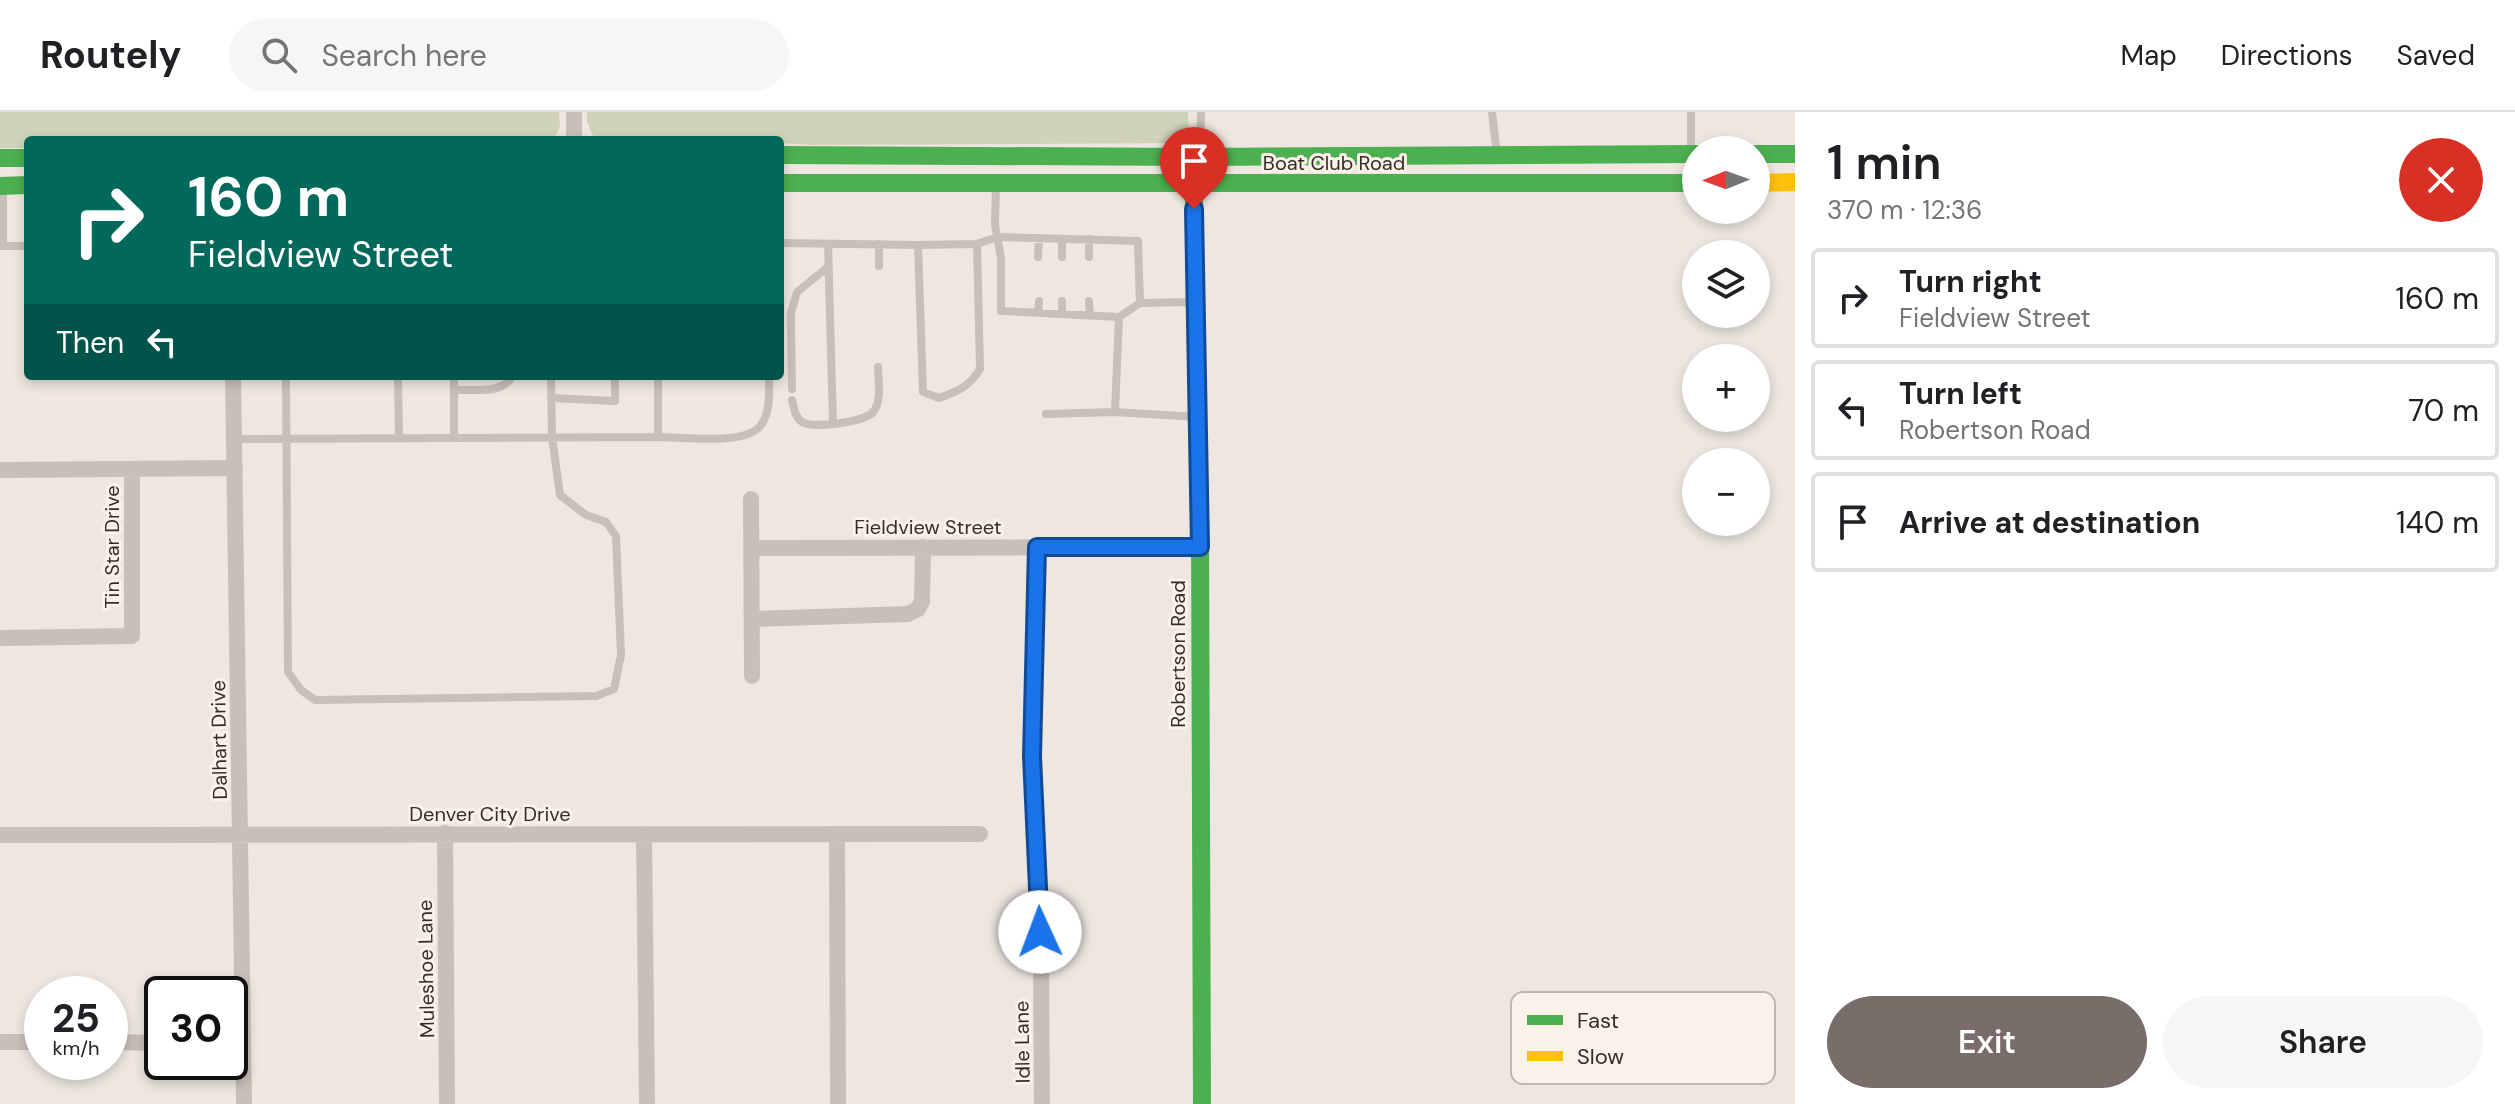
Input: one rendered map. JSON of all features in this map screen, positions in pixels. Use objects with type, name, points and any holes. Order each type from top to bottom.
[{"type":"main road","name":"Boat Club Road","points":[[784,155],[1200,157],[1682,154]]},
{"type":"main road","points":[[1770,154],[1795,154]]},
{"type":"main road","name":"Robertson Road","points":[[1200,157],[1194,185],[1200,547],[1202,1104]]},
{"type":"main road","points":[[0,158],[24,158]]},
{"type":"main road","points":[[1770,183],[1795,182]]},
{"type":"main road","name":"Boat Club Road","points":[[784,183],[1682,183]]},
{"type":"main road","points":[[2,186],[24,185]]},
{"type":"street","points":[[574,112],[574,136]]},
{"type":"street","name":"Dalhart Drive","points":[[233,380],[240,835],[237,976]]},
{"type":"street","points":[[0,470],[235,468]]},
{"type":"street","name":"Tin Star Drive","points":[[0,638],[132,636],[132,470]]},
{"type":"street","points":[[751,499],[752,676]]},
{"type":"street","points":[[752,619],[908,614],[918,609],[922,601],[923,547]]},
{"type":"street","name":"Idle Lane","points":[[1037,547],[1032,756],[1040,943],[1042,1104]]},
{"type":"street","name":"Fieldview Street","points":[[752,548],[1200,547]]},
{"type":"street","name":"Muleshoe Lane","points":[[445,833],[447,1104]]},
{"type":"street","points":[[644,834],[647,1104]]},
{"type":"street","name":"Denver City Drive","points":[[0,835],[980,834]]},
{"type":"street","points":[[837,835],[838,1104]]},
{"type":"street","points":[[0,1042],[24,1042]]},
{"type":"street","name":"Dalhart Drive","points":[[241,1080],[244,1104]]},
{"type":"lane","points":[[1200,157],[1201,112]]},
{"type":"lane","points":[[1492,112],[1497,155]]},
{"type":"lane","points":[[1691,112],[1693,136]]},
{"type":"lane","points":[[996,184],[1001,311],[1119,317],[1140,303],[1196,302]]},
{"type":"lane","points":[[2,186],[2,246],[24,246]]},
{"type":"lane","points":[[784,243],[977,244],[997,237],[1138,241],[1140,303]]},
{"type":"lane","points":[[1038,257],[1039,238]]},
{"type":"lane","points":[[1062,239],[1062,257]]},
{"type":"lane","points":[[1089,239],[1089,257]]},
{"type":"lane","points":[[828,244],[833,423]]},
{"type":"lane","points":[[879,244],[879,266]]},
{"type":"lane","points":[[918,245],[921,378],[923,392],[939,398],[960,391],[971,383],[980,369],[977,244]]},
{"type":"lane","points":[[792,389],[791,313],[797,292],[828,267]]},
{"type":"lane","points":[[1038,313],[1039,301]]},
{"type":"lane","points":[[1062,301],[1062,314]]},
{"type":"lane","points":[[1089,301],[1090,316]]},
{"type":"lane","points":[[1115,412],[1119,317]]},
{"type":"lane","points":[[792,400],[797,418],[805,424],[816,426],[865,419],[874,412],[878,400],[878,367]]},
{"type":"lane","points":[[286,380],[288,672],[301,690],[315,700],[596,696],[614,689],[621,655],[616,536],[606,522],[586,515],[560,495],[552,437],[551,380]]},
{"type":"lane","points":[[398,380],[399,438]]},
{"type":"lane","points":[[454,380],[454,438]]},
{"type":"lane","points":[[454,390],[501,388],[510,380]]},
{"type":"lane","points":[[551,398],[615,401],[615,380]]},
{"type":"lane","points":[[658,380],[658,437]]},
{"type":"lane","points":[[234,439],[738,438],[754,433],[763,423],[769,405],[769,380]]},
{"type":"lane","points":[[1046,414],[1115,412],[1198,417]]},
{"type":"green space","points":[[0,112],[559,112],[560,127],[555,136],[24,136],[24,148],[0,148]]},
{"type":"green space","points":[[587,112],[1188,112],[1189,138],[1184,143],[811,145],[784,143],[784,136],[593,136],[587,122]]},
{"type":"traffic: fast","points":[[784,155],[1200,157],[1682,154]]},
{"type":"traffic: fast","points":[[1770,154],[1795,154]]},
{"type":"traffic: fast","points":[[1200,157],[1194,185],[1194,209],[1200,528],[1202,1104]]},
{"type":"traffic: fast","points":[[0,158],[24,158]]},
{"type":"traffic: fast","points":[[784,183],[1682,183]]},
{"type":"traffic: fast","points":[[0,186],[24,185]]},
{"type":"traffic: slow","points":[[1770,183],[1795,182]]},
{"type":"route","points":[[1040,932],[1032,756],[1037,547],[1200,547],[1194,209]]}]
